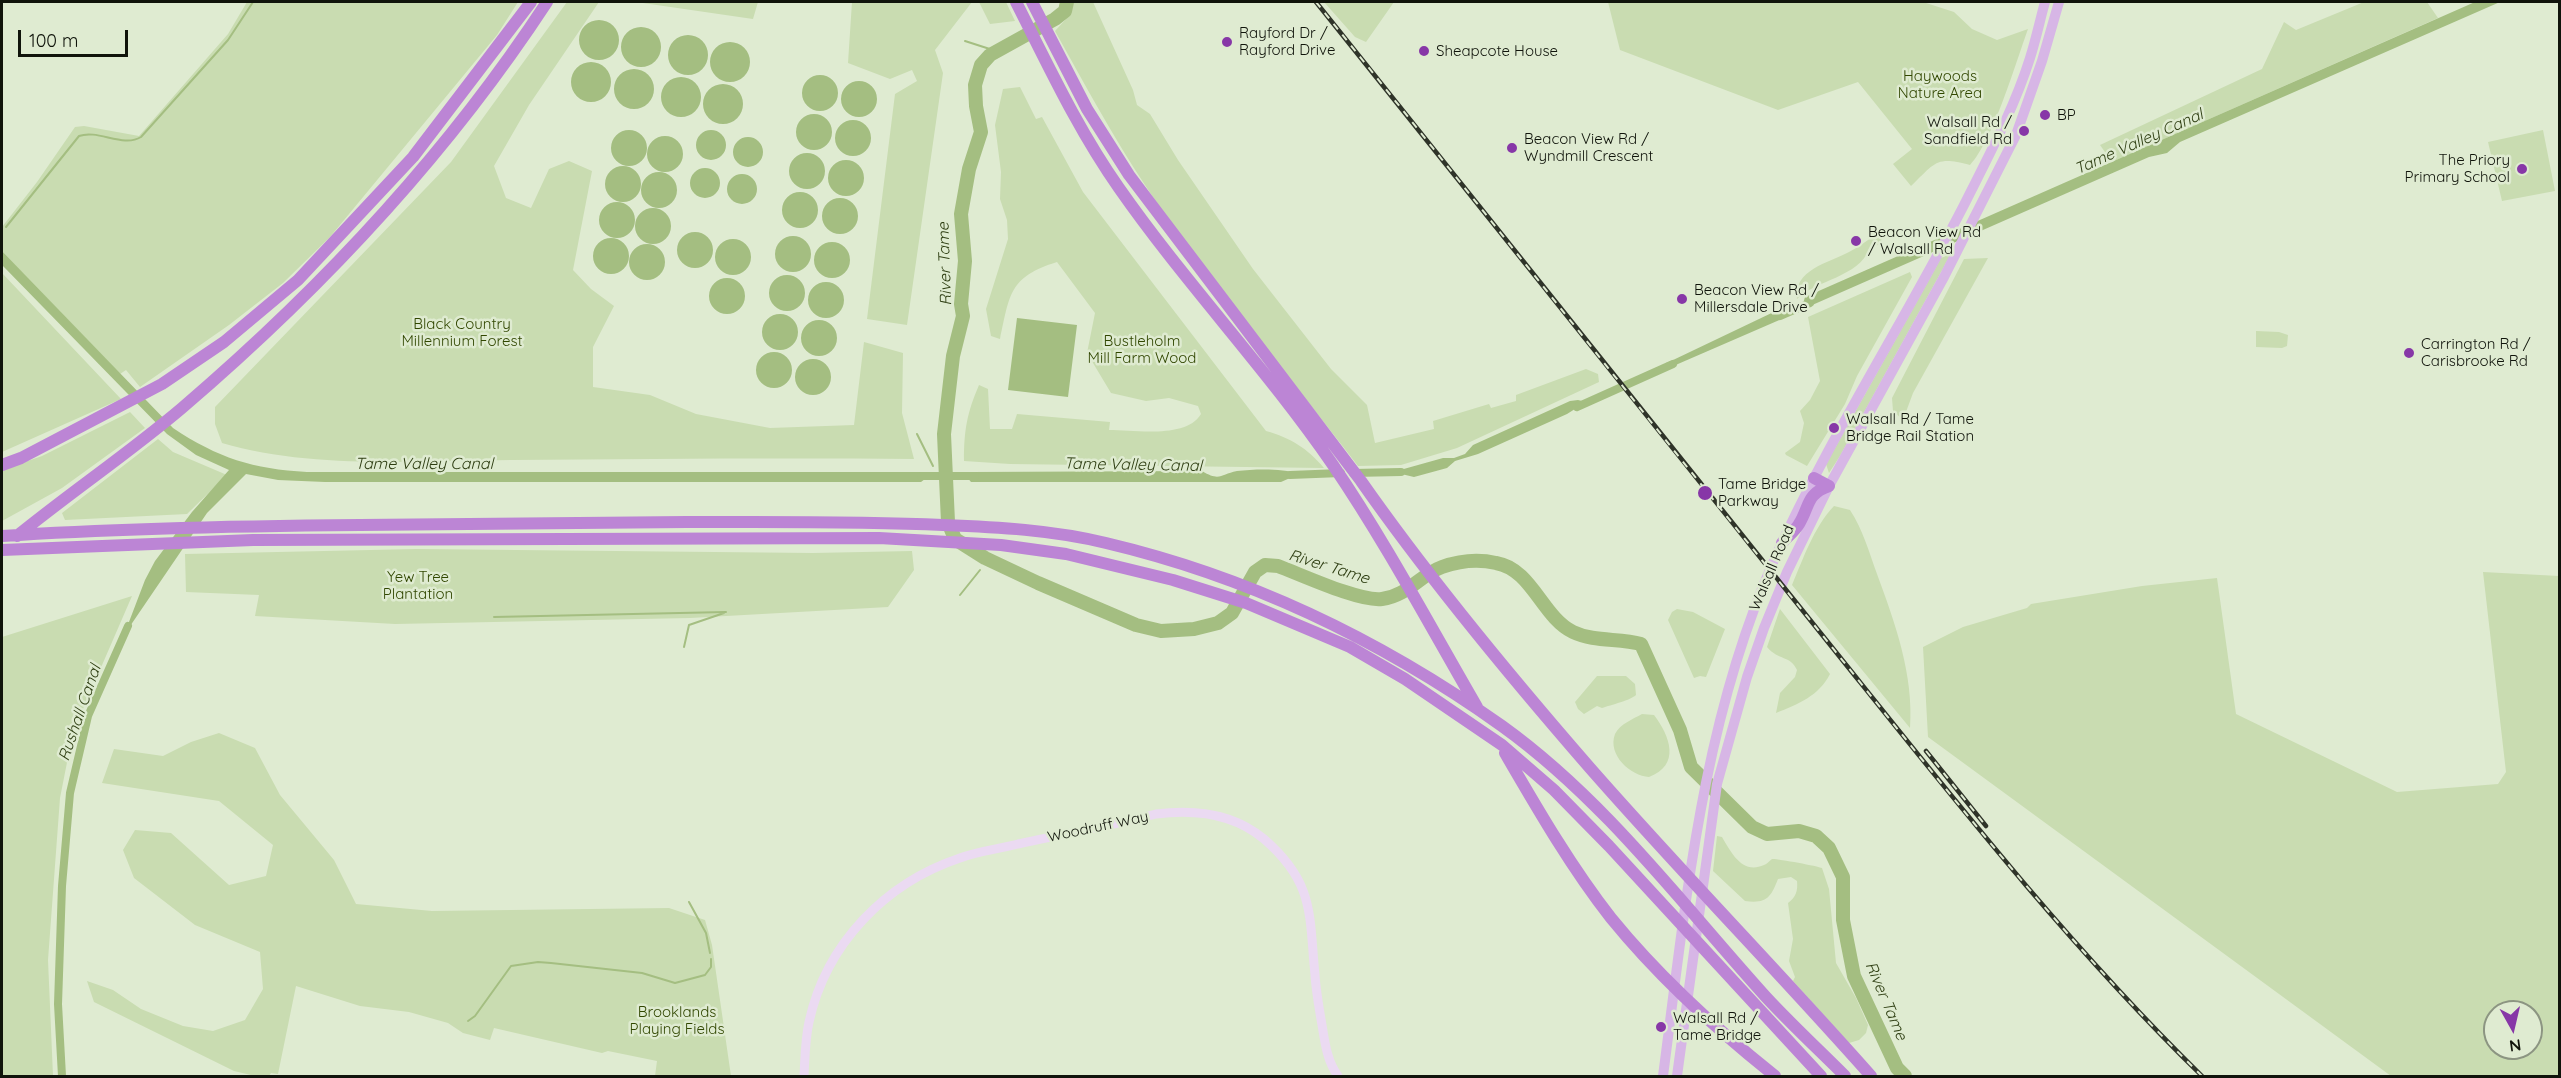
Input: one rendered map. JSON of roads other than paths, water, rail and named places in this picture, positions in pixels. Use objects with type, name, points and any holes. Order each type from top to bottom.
[{"type":"highway","points":[[2,465],[21,458],[118,409],[162,384],[224,342],[298,280],[413,157],[531,2]]},
{"type":"highway","points":[[2,549],[180,410],[238,358],[365,231],[471,108],[547,2]]},
{"type":"highway","points":[[1032,2],[1087,109],[1129,175],[1397,531],[1477,633],[1590,767],[1872,1077]]},
{"type":"highway","points":[[1018,6],[1075,117],[1118,187],[1175,264],[1325,454],[1378,536],[1515,771],[1573,864],[1610,917],[1658,971],[1730,1039],[1775,1077]]},
{"type":"highway","points":[[1814,478],[1829,486]]},
{"type":"highway","points":[[1782,543],[1798,525],[1812,495],[1817,490],[1829,486]]},
{"type":"highway","points":[[2,536],[258,526],[879,522],[1004,528],[1100,541],[1185,563],[1285,600],[1364,639],[1423,672],[1506,729],[1562,774],[1615,825],[1770,1001],[1845,1077]]},
{"type":"highway","points":[[2,549],[253,540],[879,538],[1001,545],[1066,554],[1130,568],[1246,603],[1350,647],[1405,679],[1502,745],[1554,790],[1609,846],[1821,1077]]},
{"type":"main road","name":"Walsall Road","points":[[1664,1077],[1706,773],[1751,616],[1776,556],[1814,478],[1973,189],[2011,109],[2030,58],[2045,2]]},
{"type":"main road","name":"Walsall Road","points":[[1677,1077],[1717,784],[1754,656],[1787,572],[1829,486],[1959,248],[2019,125],[2042,62],[2059,2]]},
{"type":"main road","points":[[1973,189],[1982,184],[2006,140],[2019,125]]},
{"type":"street","name":"Woodruff Way","points":[[804,1077],[809,1020],[826,976],[855,927],[901,886],[917,876],[962,857],[1156,814],[1179,811],[1207,813],[1246,827],[1272,846],[1298,879],[1311,919],[1315,976],[1327,1053],[1338,1077]]},
{"type":"waterway","points":[[6,227],[79,136],[86,134],[118,140],[134,140],[141,137],[228,40],[253,2]]},
{"type":"waterway","name":"River Tame","points":[[1067,2],[1065,11],[1055,19],[990,55],[981,65],[975,85],[981,132],[969,169],[961,214],[965,261],[961,304],[963,316],[953,356],[944,434],[948,522],[955,539],[985,558],[1038,583],[1136,625],[1161,631],[1194,629],[1218,623],[1232,613],[1255,572],[1265,565],[1278,566],[1331,587],[1372,599],[1382,599],[1399,594],[1427,575],[1449,565],[1483,561],[1508,567],[1519,574],[1553,616],[1573,632],[1589,637],[1641,644],[1680,730],[1691,767],[1752,827],[1767,834],[1799,831],[1816,836],[1829,848],[1843,877],[1843,920],[1854,976],[1897,1068],[1905,1076]]},
{"type":"waterway","points":[[965,41],[996,51]]},
{"type":"waterway","points":[[1780,316],[1810,303]]},
{"type":"waterway","points":[[1577,407],[1673,364]]},
{"type":"waterway","points":[[917,434],[933,466]]},
{"type":"waterway","points":[[1353,473],[1401,472]]},
{"type":"waterway","points":[[1290,475],[1341,473]]},
{"type":"waterway","name":"River Tame","points":[[921,476],[975,476]]},
{"type":"waterway","points":[[960,595],[980,570]]},
{"type":"waterway","points":[[494,617],[726,612]]},
{"type":"waterway","points":[[684,647],[689,625],[724,613]]},
{"type":"waterway","name":"Rushall Canal","points":[[62,1076],[58,1004],[62,886],[70,793],[88,716],[128,626]]},
{"type":"waterway","points":[[689,902],[706,933],[710,953]]},
{"type":"waterway","points":[[468,1021],[475,1016],[511,966],[538,962],[551,963],[642,973],[675,983],[705,975],[711,967],[711,959]]},
{"type":"railway","points":[[1316,2],[2004,860],[2100,970],[2202,1076]]},
{"type":"railway","points":[[1926,751],[1986,826]]},
{"type":"place","name":"Rayford Dr / Rayford Drive","points":[[1227,42]]},
{"type":"place","name":"Sheapcote House","points":[[1424,51]]},
{"type":"place","name":"BP","points":[[2045,115]]},
{"type":"place","name":"Walsall Rd / Sandfield Rd","points":[[2024,131]]},
{"type":"place","name":"Beacon View Rd / Wyndmill Crescent","points":[[1512,148]]},
{"type":"place","name":"The Priory Primary School","points":[[2522,169]]},
{"type":"place","name":"Beacon View Rd / Walsall Rd","points":[[1856,241]]},
{"type":"place","name":"Beacon View Rd / Millersdale Drive","points":[[1682,299]]},
{"type":"place","name":"Carrington Rd / Carisbrooke Rd","points":[[2409,353]]},
{"type":"place","name":"Walsall Rd / Tame Bridge Rail Station","points":[[1834,428]]},
{"type":"place","name":"Tame Bridge Parkway","points":[[1705,493]]},
{"type":"place","name":"Walsall Rd / Tame Bridge","points":[[1661,1027]]},
{"type":"park label","name":"Haywoods Nature Area","points":[[1940,84]]},
{"type":"park label","name":"Black Country Millennium Forest","points":[[462,332]]},
{"type":"park label","name":"Bustleholm Mill Farm Wood","points":[[1142,350]]},
{"type":"park label","name":"Yew Tree Plantation","points":[[418,586]]},
{"type":"park label","name":"Brooklands Playing Fields","points":[[677,1020]]},
{"type":"water label","name":"Tame Valley Canal","points":[[2139,142]]},
{"type":"water label","name":"Tame Valley Canal","points":[[424,464]]},
{"type":"water label","name":"Tame Valley Canal","points":[[1133,465]]}]
